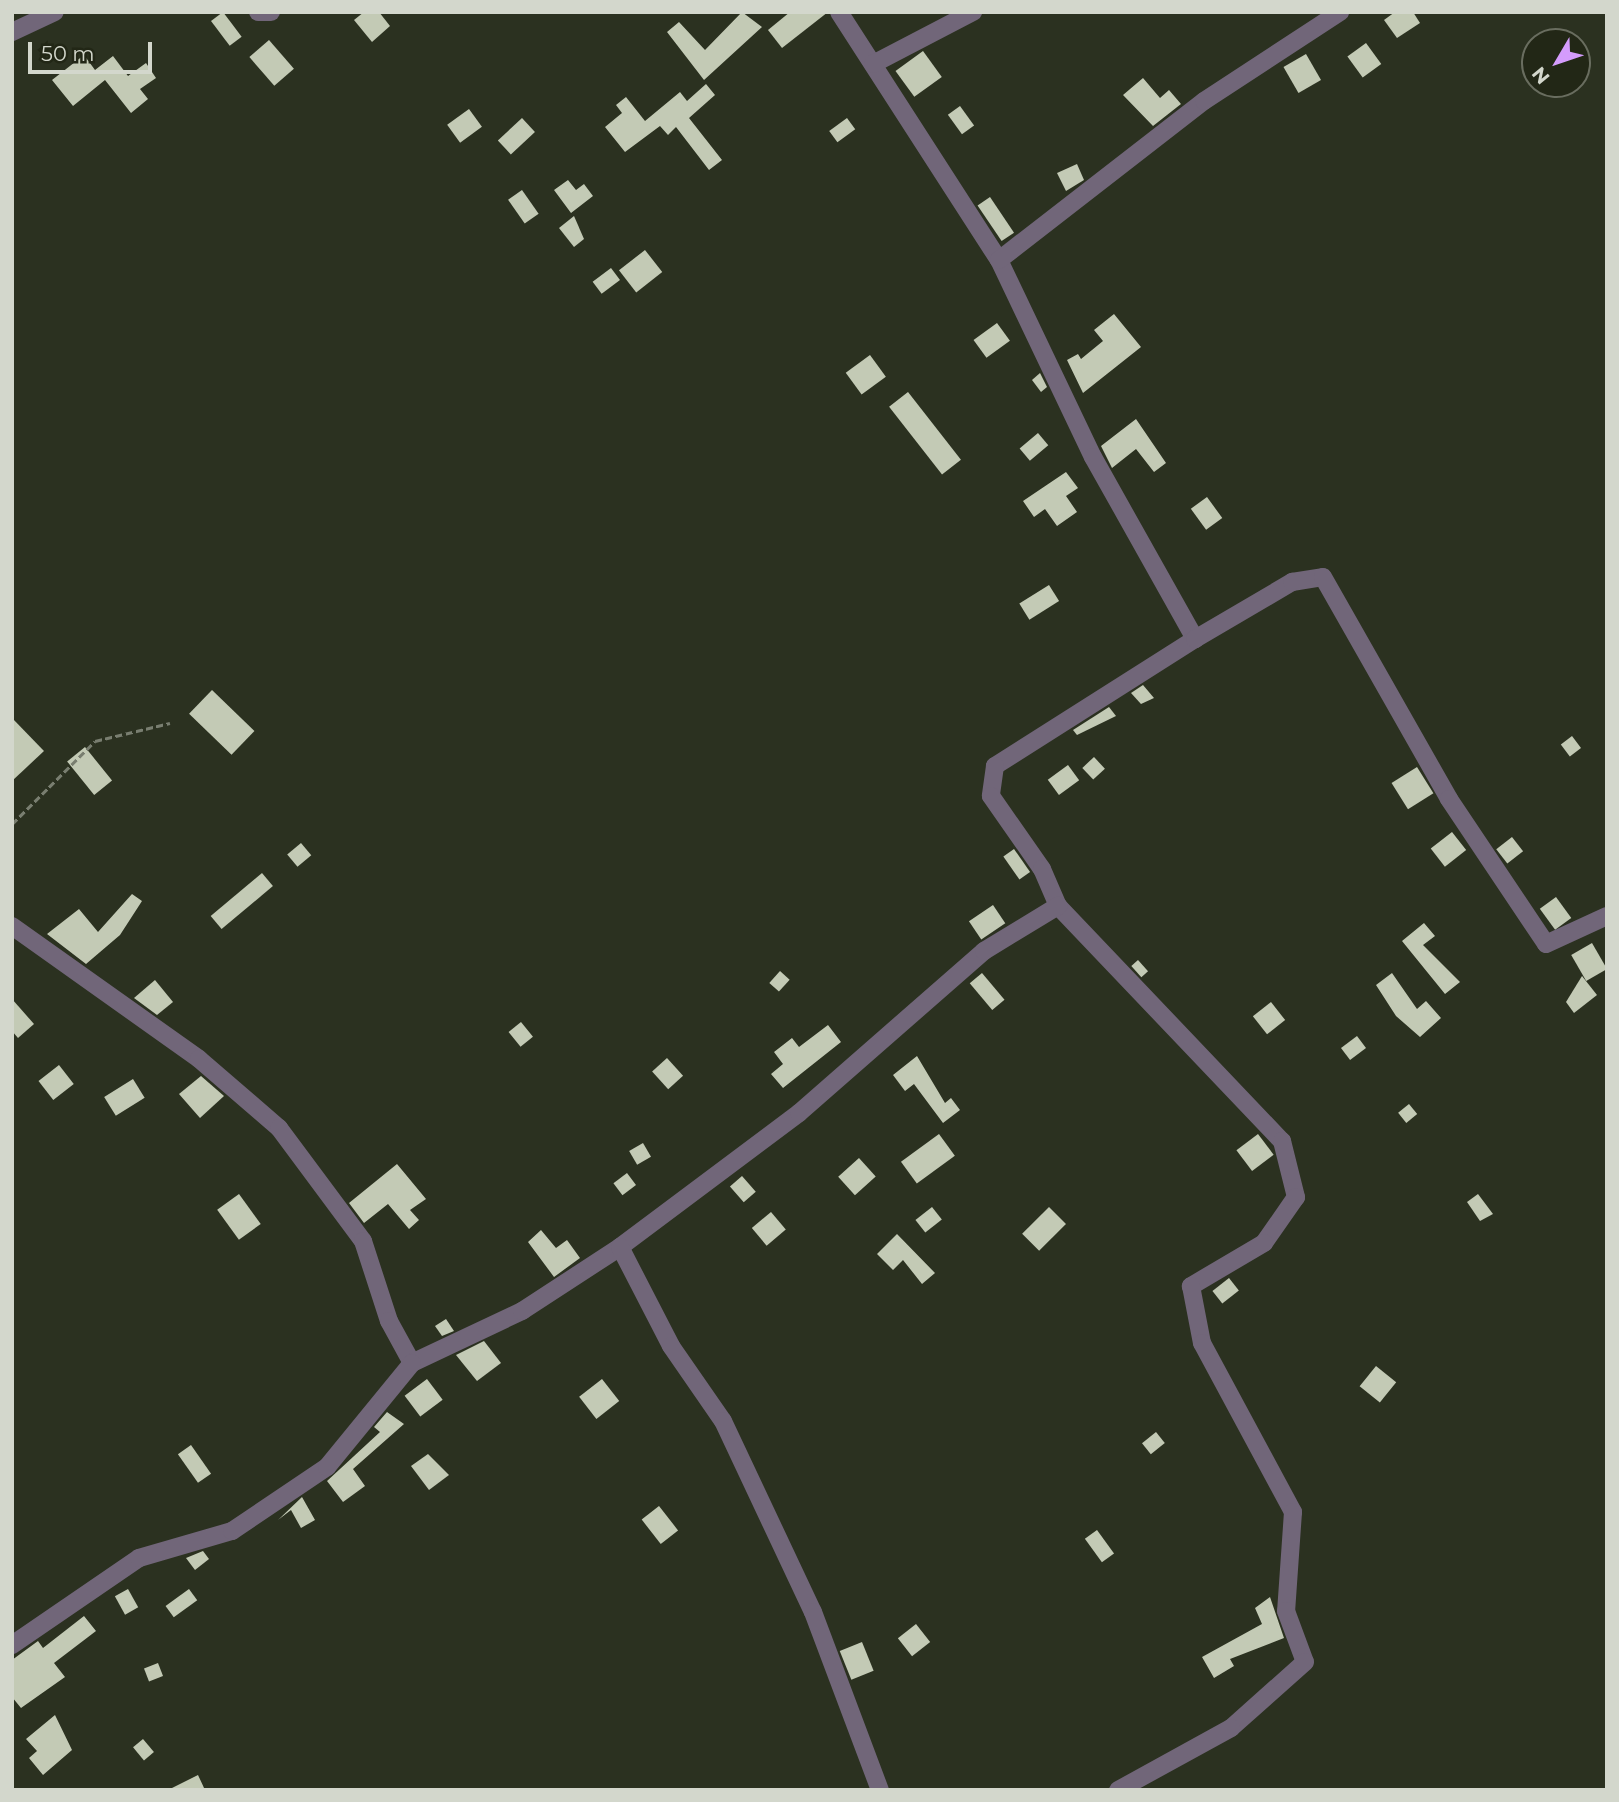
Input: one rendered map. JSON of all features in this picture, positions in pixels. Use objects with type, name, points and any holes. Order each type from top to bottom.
[{"type":"street","points":[[12,32],[55,12]]},
{"type":"street","points":[[258,12],[271,12]]},
{"type":"street","points":[[839,12],[999,260],[1093,457],[1195,639]]},
{"type":"street","points":[[873,64],[973,12]]},
{"type":"street","points":[[999,260],[1204,101],[1340,12]]},
{"type":"street","points":[[1118,1790],[1231,1728],[1305,1662],[1286,1611],[1293,1512],[1202,1343],[1191,1286],[1264,1243],[1296,1197],[1282,1141],[1058,906],[1042,869],[991,796],[995,766],[1195,639],[1292,582],[1324,577],[1448,799],[1546,944],[1607,916]]},
{"type":"street","points":[[12,1645],[139,1558],[232,1531],[327,1467],[412,1363],[522,1311],[620,1247],[799,1113],[984,950],[1058,906]]},
{"type":"street","points":[[12,926],[199,1059],[279,1128],[363,1241],[389,1321],[412,1363]]},
{"type":"street","points":[[620,1247],[671,1346],[723,1421],[813,1612],[880,1790]]},
{"type":"path","points":[[12,824],[95,741],[170,723]]},
{"type":"building","points":[[223,12],[242,37],[230,46],[211,21]]},
{"type":"building","points":[[364,12],[379,12],[390,26],[372,42],[354,20]]},
{"type":"building","points":[[742,12],[762,27],[704,80],[667,32],[679,22],[705,50]]},
{"type":"building","points":[[790,12],[828,12],[782,48],[768,30]]},
{"type":"building","points":[[1395,12],[1413,12],[1420,23],[1397,38],[1384,20]]},
{"type":"building","points":[[269,40],[294,69],[274,86],[249,57]]},
{"type":"building","points":[[1366,43],[1381,64],[1363,78],[1347,57]]},
{"type":"building","points":[[923,51],[942,77],[914,97],[895,71]]},
{"type":"building","points":[[1306,54],[1321,80],[1298,93],[1283,67]]},
{"type":"building","points":[[84,55],[95,70],[113,56],[128,76],[146,63],[156,78],[140,89],[148,99],[131,113],[105,80],[73,106],[52,80]]},
{"type":"building","points":[[1143,78],[1160,98],[1169,90],[1181,104],[1153,126],[1123,95]]},
{"type":"building","points":[[706,84],[715,95],[689,118],[722,160],[709,170],[676,127],[668,135],[660,126],[625,152],[605,127],[622,113],[616,105],[626,97],[645,121],[680,92],[687,101]]},
{"type":"building","points":[[960,106],[974,125],[962,134],[948,115]]},
{"type":"building","points":[[469,109],[482,127],[460,143],[447,125]]},
{"type":"building","points":[[522,118],[535,132],[511,154],[498,141]]},
{"type":"building","points":[[847,118],[855,129],[837,142],[829,131]]},
{"type":"building","points":[[1077,164],[1084,180],[1066,191],[1057,173]]},
{"type":"building","points":[[568,180],[576,190],[584,184],[593,196],[571,213],[554,190]]},
{"type":"building","points":[[522,190],[539,214],[525,224],[508,200]]},
{"type":"building","points":[[990,197],[1014,233],[1002,241],[978,205]]},
{"type":"building","points":[[574,216],[584,239],[574,247],[559,228]]},
{"type":"building","points":[[645,250],[662,272],[636,292],[619,270]]},
{"type":"building","points":[[611,268],[620,280],[602,294],[593,282]]},
{"type":"building","points":[[1114,314],[1141,347],[1083,393],[1067,360],[1078,354],[1081,359],[1103,341],[1094,330]]},
{"type":"building","points":[[997,323],[1010,341],[986,358],[974,340]]},
{"type":"building","points":[[870,355],[886,377],[862,394],[846,373]]},
{"type":"building","points":[[1040,373],[1047,387],[1041,392],[1032,380]]},
{"type":"building","points":[[908,392],[961,460],[942,475],[889,407]]},
{"type":"building","points":[[1136,419],[1166,463],[1154,472],[1136,449],[1112,468],[1101,446]]},
{"type":"building","points":[[1038,433],[1048,445],[1030,461],[1020,448]]},
{"type":"building","points":[[1066,472],[1078,488],[1066,496],[1077,512],[1057,526],[1045,509],[1034,517],[1023,501]]},
{"type":"building","points":[[1207,497],[1222,518],[1206,530],[1191,509]]},
{"type":"building","points":[[1049,585],[1059,601],[1029,620],[1019,604]]},
{"type":"building","points":[[1143,685],[1154,698],[1141,704],[1131,693]]},
{"type":"building","points":[[212,690],[254,731],[232,755],[189,714]]},
{"type":"building","points":[[1109,707],[1116,716],[1077,735],[1073,730]]},
{"type":"building","points":[[12,718],[44,751],[12,781]]},
{"type":"building","points":[[1572,736],[1581,748],[1570,756],[1561,744]]},
{"type":"building","points":[[85,747],[112,780],[94,795],[67,761]]},
{"type":"building","points":[[1094,757],[1105,769],[1093,780],[1082,768]]},
{"type":"building","points":[[1068,765],[1079,780],[1059,795],[1048,780]]},
{"type":"building","points":[[1417,767],[1433,793],[1408,809],[1392,783]]},
{"type":"building","points":[[1452,832],[1466,850],[1445,867],[1431,849]]},
{"type":"building","points":[[1512,837],[1523,851],[1507,863],[1496,849]]},
{"type":"building","points":[[301,843],[311,855],[297,867],[287,855]]},
{"type":"building","points":[[1014,849],[1030,872],[1019,879],[1003,856]]},
{"type":"building","points":[[262,873],[273,886],[222,929],[211,916]]},
{"type":"building","points":[[132,894],[142,901],[120,935],[86,964],[47,934],[79,909],[98,932]]},
{"type":"building","points":[[1556,897],[1571,918],[1555,930],[1540,909]]},
{"type":"building","points":[[993,905],[1005,923],[981,939],[969,921]]},
{"type":"building","points":[[1424,923],[1435,936],[1423,945],[1460,982],[1445,994],[1402,941]]},
{"type":"building","points":[[1592,943],[1607,969],[1586,981],[1571,955]]},
{"type":"building","points":[[1138,960],[1148,971],[1141,977],[1131,966]]},
{"type":"building","points":[[780,971],[790,980],[779,992],[769,983]]},
{"type":"building","points":[[982,973],[1004,1000],[992,1010],[970,983]]},
{"type":"building","points":[[1392,973],[1417,1009],[1426,1001],[1441,1018],[1420,1037],[1396,1016],[1376,985]]},
{"type":"building","points":[[1582,976],[1597,995],[1574,1013],[1566,1002]]},
{"type":"building","points":[[155,980],[173,1002],[157,1015],[134,998]]},
{"type":"building","points":[[12,999],[34,1024],[18,1038],[12,1031]]},
{"type":"building","points":[[1271,1002],[1285,1020],[1267,1034],[1253,1016]]},
{"type":"building","points":[[521,1022],[533,1037],[521,1047],[509,1032]]},
{"type":"building","points":[[828,1025],[841,1042],[783,1088],[771,1074],[783,1064],[774,1052],[792,1038],[799,1047]]},
{"type":"building","points":[[1357,1036],[1366,1048],[1350,1060],[1341,1048]]},
{"type":"building","points":[[917,1056],[945,1103],[951,1098],[960,1110],[943,1123],[914,1084],[905,1091],[893,1075]]},
{"type":"building","points":[[667,1058],[683,1076],[668,1089],[652,1071]]},
{"type":"building","points":[[59,1065],[74,1084],[53,1100],[39,1081]]},
{"type":"building","points":[[201,1076],[224,1096],[200,1118],[179,1094]]},
{"type":"building","points":[[133,1079],[145,1098],[116,1116],[104,1097]]},
{"type":"building","points":[[1409,1104],[1417,1114],[1406,1123],[1398,1113]]},
{"type":"building","points":[[939,1134],[955,1156],[917,1183],[901,1162]]},
{"type":"building","points":[[1258,1134],[1274,1155],[1252,1171],[1236,1150]]},
{"type":"building","points":[[643,1143],[651,1157],[637,1165],[629,1151]]},
{"type":"building","points":[[859,1158],[876,1177],[855,1195],[838,1177]]},
{"type":"building","points":[[397,1164],[426,1199],[410,1210],[419,1220],[409,1229],[388,1204],[364,1223],[349,1203]]},
{"type":"building","points":[[627,1173],[636,1185],[622,1195],[613,1183]]},
{"type":"building","points":[[742,1176],[756,1192],[744,1202],[730,1186]]},
{"type":"building","points":[[239,1194],[261,1224],[239,1240],[217,1210]]},
{"type":"building","points":[[1478,1194],[1493,1214],[1480,1221],[1467,1202]]},
{"type":"building","points":[[932,1207],[942,1220],[925,1233],[915,1220]]},
{"type":"building","points":[[1049,1207],[1066,1224],[1039,1251],[1022,1234]]},
{"type":"building","points":[[771,1212],[786,1230],[767,1246],[752,1228]]},
{"type":"building","points":[[541,1230],[556,1248],[567,1240],[580,1258],[554,1277],[528,1242]]},
{"type":"building","points":[[897,1234],[935,1273],[922,1284],[903,1260],[893,1270],[877,1254]]},
{"type":"building","points":[[1229,1278],[1239,1291],[1222,1304],[1212,1291]]},
{"type":"building","points":[[446,1319],[454,1331],[442,1336],[435,1326]]},
{"type":"building","points":[[484,1341],[501,1363],[477,1381],[456,1355]]},
{"type":"building","points":[[1376,1366],[1396,1382],[1380,1403],[1360,1386]]},
{"type":"building","points":[[427,1379],[443,1400],[420,1417],[405,1396]]},
{"type":"building","points":[[602,1379],[619,1401],[596,1419],[579,1397]]},
{"type":"building","points":[[387,1412],[404,1424],[353,1469],[365,1486],[343,1502],[327,1481],[380,1432],[374,1427]]},
{"type":"building","points":[[1156,1432],[1165,1443],[1151,1454],[1142,1443]]},
{"type":"building","points":[[191,1445],[211,1474],[198,1483],[178,1454]]},
{"type":"building","points":[[428,1454],[449,1475],[429,1490],[411,1466]]},
{"type":"building","points":[[302,1497],[315,1520],[301,1528],[291,1510],[278,1520]]},
{"type":"building","points":[[659,1506],[678,1530],[661,1544],[642,1520]]},
{"type":"building","points":[[1097,1530],[1114,1553],[1102,1562],[1085,1539]]},
{"type":"building","points":[[203,1551],[209,1559],[195,1570],[186,1558]]},
{"type":"building","points":[[128,1589],[138,1607],[125,1615],[115,1596]]},
{"type":"building","points":[[189,1589],[197,1600],[174,1617],[166,1606]]},
{"type":"building","points":[[1270,1597],[1284,1638],[1230,1659],[1234,1666],[1214,1678],[1202,1657],[1262,1624],[1255,1608]]},
{"type":"building","points":[[84,1616],[96,1631],[54,1663],[65,1677],[21,1708],[12,1697],[12,1660],[38,1641],[43,1648]]},
{"type":"building","points":[[916,1624],[930,1642],[912,1656],[898,1638]]},
{"type":"building","points":[[862,1642],[874,1671],[851,1680],[840,1651]]},
{"type":"building","points":[[158,1663],[163,1676],[149,1681],[144,1668]]},
{"type":"building","points":[[55,1715],[72,1750],[43,1775],[29,1758],[37,1751],[26,1739]]},
{"type":"building","points":[[143,1739],[154,1752],[144,1760],[133,1747]]},
{"type":"building","points":[[198,1775],[205,1790],[168,1790]]}]
